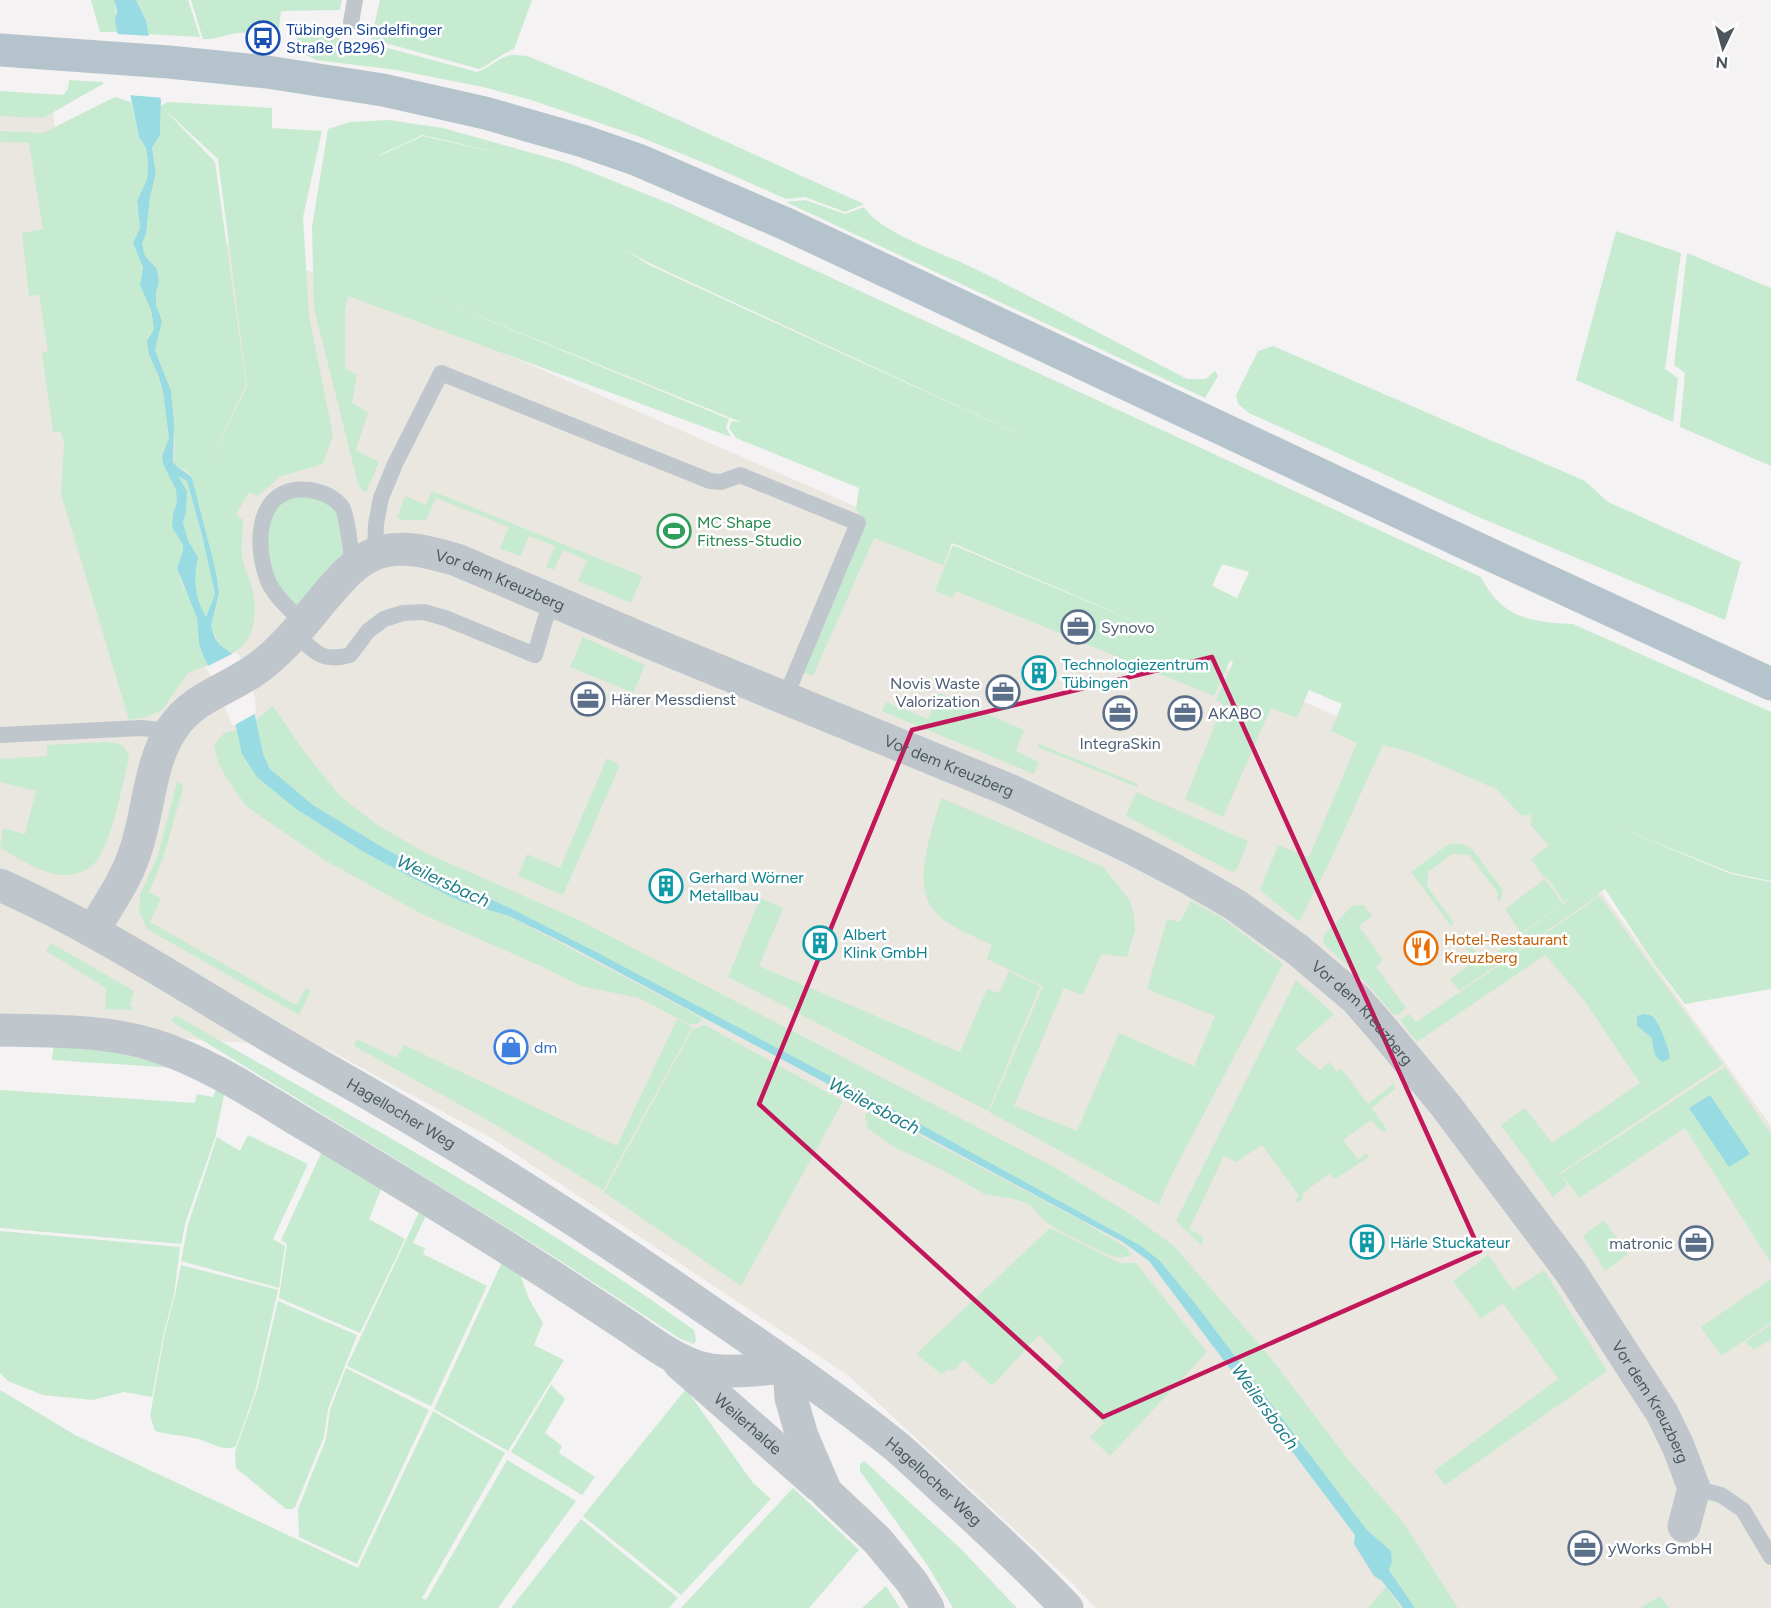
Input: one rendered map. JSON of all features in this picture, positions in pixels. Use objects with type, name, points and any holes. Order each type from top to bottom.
[{"type":"main road","points":[[0,50],[169,62],[277,74],[383,90],[484,113],[582,141],[638,160],[768,216],[1771,684]]},
{"type":"street","name":"Vor dem Kreuzberg","points":[[364,560],[402,549],[425,551],[457,560],[1009,790],[1150,857],[1242,909],[1298,950],[1356,999],[1446,1106],[1570,1271],[1662,1413],[1694,1488]]},
{"type":"street","points":[[93,931],[124,880],[135,855],[157,762],[170,731],[184,712],[269,659],[364,560]]},
{"type":"street","name":"Hagellocher Weg","points":[[0,885],[49,906],[360,1087],[542,1198],[635,1259],[789,1366],[897,1448],[1005,1545],[1067,1608]]},
{"type":"street","points":[[0,1030],[127,1038],[154,1045],[200,1064],[325,1136],[531,1263],[670,1355],[696,1367],[712,1370],[768,1370],[789,1366]]},
{"type":"street","name":"Weilerhalde","points":[[670,1355],[826,1492],[877,1540],[912,1582],[928,1608]]},
{"type":"street","name":"Weilerhalde","points":[[789,1366],[791,1398],[802,1436],[826,1492]]},
{"type":"street","points":[[1684,1527],[1694,1488]]},
{"type":"lane","points":[[351,22],[355,0]]},
{"type":"lane","points":[[364,560],[376,524],[381,498],[395,464],[441,374],[710,481],[721,482],[740,475],[858,523],[785,698]]},
{"type":"lane","points":[[364,560],[344,508],[329,495],[318,491],[290,490],[278,495],[265,511],[261,528],[262,550],[268,581],[299,628],[322,657],[336,659],[350,656],[368,631],[384,619],[403,613],[424,612],[445,618],[535,656],[553,601]]},
{"type":"lane","points":[[0,735],[141,728],[170,731]]},
{"type":"lane","points":[[1694,1488],[1721,1495],[1743,1510],[1771,1557]]},
{"type":"highlighted area","points":[[1212,657],[1480,1251],[1103,1417],[759,1104],[912,730]]},
{"type":"shaded area","points":[[0,101],[52,105],[62,185],[343,283],[1591,827],[1602,893],[1771,1126],[1771,1608],[1096,1608],[1070,1581],[849,1376],[493,1139],[325,1048],[0,1027]]},
{"type":"green space","points":[[91,0],[114,0],[118,32],[100,32]]},
{"type":"green space","points":[[136,0],[188,0],[200,37],[148,34],[146,20]]},
{"type":"green space","points":[[191,0],[342,0],[340,10],[281,11],[278,36],[238,33],[203,39]]},
{"type":"green space","points":[[380,0],[532,0],[514,49],[479,69],[371,39]]},
{"type":"green space","points":[[297,36],[339,38],[338,45],[347,50],[356,47],[358,40],[477,72],[507,56],[527,56],[616,92],[864,204],[845,212],[805,197],[786,199],[635,135],[531,100],[483,87],[397,70],[316,60],[296,50]]},
{"type":"green space","points":[[69,80],[103,82],[103,84],[43,118],[0,116],[0,91],[63,95],[68,89]]},
{"type":"green space","points":[[115,97],[131,102],[139,137],[146,148],[147,179],[137,201],[140,228],[133,243],[143,267],[141,277],[154,329],[147,341],[149,355],[163,392],[169,438],[162,456],[163,464],[176,490],[177,503],[172,526],[183,545],[177,568],[183,587],[192,601],[197,618],[199,643],[208,665],[188,673],[162,710],[146,717],[129,720],[61,494],[64,443],[61,432],[53,432],[42,353],[48,352],[39,295],[29,296],[22,233],[43,229],[29,143],[0,142],[0,131],[43,133]]},
{"type":"green space","points":[[168,102],[272,108],[272,128],[322,131],[303,217],[309,316],[333,435],[323,464],[282,476],[272,476],[280,477],[258,496],[249,492],[236,515],[243,520],[242,557],[252,588],[255,610],[250,635],[232,653],[220,645],[211,626],[219,593],[192,478],[187,471],[174,465],[175,444],[163,369],[155,350],[161,321],[156,305],[159,283],[157,269],[145,256],[142,244],[146,234],[150,198],[156,173],[152,148],[160,135],[161,106]],"holes":[[[163,108],[218,159],[247,386],[210,462],[246,384],[215,162]]]},
{"type":"green space","points":[[388,120],[443,128],[568,163],[671,204],[1481,577],[1498,601],[1518,615],[1543,622],[1573,624],[1771,712],[1771,881],[1732,873],[1611,824],[1731,874],[1771,882],[1771,989],[1685,1004],[1655,965],[1605,889],[1459,991],[1450,979],[1475,961],[1458,936],[1462,934],[1483,962],[1573,897],[1564,902],[1531,859],[1553,843],[1548,845],[1530,824],[1532,818],[1529,814],[1522,816],[1496,789],[1410,752],[1383,745],[1330,861],[1299,922],[1260,890],[1278,845],[1309,857],[1357,743],[1331,731],[1342,704],[1309,690],[1297,718],[1271,708],[1223,817],[1185,799],[1223,704],[1216,700],[1233,662],[1230,661],[1214,696],[956,591],[953,598],[935,591],[953,545],[1163,633],[952,543],[943,565],[874,538],[813,676],[799,671],[863,517],[856,510],[859,488],[736,438],[729,428],[732,421],[741,422],[431,297],[729,419],[726,427],[731,437],[348,296],[345,311],[345,368],[357,375],[352,403],[368,412],[356,450],[379,462],[366,493],[360,488],[357,480],[314,308],[312,227],[328,129],[350,122]],"holes":[[[423,135],[511,156],[423,136],[377,158]],[[624,249],[649,263],[1040,444],[649,265]],[[1222,564],[1249,572],[1237,598],[1212,586]]]},
{"type":"green space","points":[[805,200],[845,214],[864,207],[871,216],[896,233],[995,279],[1187,379],[1206,379],[1215,371],[1218,376],[1205,398],[786,202]]},
{"type":"green space","points":[[1616,231],[1681,253],[1665,369],[1678,378],[1673,422],[1576,380]]},
{"type":"green space","points":[[1687,253],[1771,288],[1771,466],[1680,427],[1685,373],[1674,365]]},
{"type":"green space","points":[[1273,346],[1585,481],[1608,502],[1741,562],[1725,620],[1476,516],[1249,413],[1238,404],[1236,395],[1258,351]]},
{"type":"green space","points":[[177,475],[187,481],[215,594],[206,618],[197,596],[195,574],[197,558],[183,523],[186,512]]},
{"type":"green space","points":[[290,490],[344,508],[353,565],[303,623],[278,597],[262,550],[277,495]]},
{"type":"green space","points":[[432,491],[642,576],[631,603],[578,581],[587,560],[563,550],[554,570],[546,567],[555,546],[529,536],[520,556],[500,549],[509,527],[436,498],[426,520],[402,520],[397,517],[405,496],[426,505]]},
{"type":"green space","points":[[583,637],[645,665],[633,693],[570,667]]},
{"type":"green space","points":[[939,693],[1024,730],[1016,751],[1039,762],[1034,774],[882,711],[886,702],[928,719]]},
{"type":"green space","points":[[273,706],[306,754],[340,796],[379,826],[428,854],[579,920],[1054,1167],[1133,1216],[1175,1247],[1269,1356],[1351,1463],[1403,1522],[1458,1608],[1415,1608],[1389,1569],[1392,1562],[1391,1551],[1367,1530],[1194,1302],[1160,1261],[909,1118],[512,909],[425,870],[313,805],[270,769],[263,754],[256,720]]},
{"type":"green space","points":[[237,730],[242,754],[296,809],[362,851],[462,902],[509,916],[702,1020],[697,1024],[689,1024],[639,998],[581,986],[422,914],[326,861],[247,807],[227,779],[218,762],[214,745],[224,733]]},
{"type":"green space","points":[[104,742],[123,747],[129,758],[108,839],[94,864],[80,872],[60,875],[37,868],[0,848],[3,828],[25,834],[36,791],[0,782],[0,759],[47,756],[47,745]]},
{"type":"green space","points":[[1039,744],[1138,784],[1137,787],[1038,747]]},
{"type":"green space","points":[[607,758],[620,765],[563,895],[518,876],[527,854],[560,868]]},
{"type":"green space","points":[[177,782],[182,784],[183,789],[163,858],[149,892],[161,899],[150,922],[296,1005],[306,988],[311,991],[299,1015],[147,929],[139,912],[140,895],[158,855]]},
{"type":"green space","points":[[1136,792],[1248,841],[1237,870],[1232,872],[1126,816]]},
{"type":"green space","points":[[941,798],[1103,867],[1129,899],[1134,915],[1135,930],[1127,957],[1101,954],[1083,995],[1064,988],[1014,1106],[1077,1131],[1119,1033],[1194,1066],[1215,1016],[1147,989],[1167,919],[1180,922],[1191,901],[1221,917],[1283,964],[1170,1178],[1159,1205],[989,1112],[1043,986],[987,959],[992,945],[951,925],[932,908],[926,896],[924,869],[929,839]]},
{"type":"green space","points":[[1453,843],[1467,845],[1473,850],[1503,890],[1500,902],[1497,899],[1498,893],[1469,855],[1452,854],[1428,872],[1427,886],[1454,923],[1451,926],[1411,872]]},
{"type":"green space","points":[[1545,879],[1563,904],[1521,933],[1505,909]]},
{"type":"green space","points":[[1600,896],[1723,1064],[1560,1173],[1567,1185],[1553,1197],[1501,1125],[1525,1108],[1552,1143],[1640,1083],[1584,1000],[1545,955],[1417,1042],[1400,1020],[1409,1014],[1416,1022]]},
{"type":"green space","points":[[760,898],[783,908],[759,966],[960,1052],[987,989],[999,993],[1009,971],[1040,986],[988,1111],[728,977]]},
{"type":"green space","points":[[1364,905],[1372,916],[1359,926],[1383,960],[1376,967],[1406,1008],[1398,1015],[1393,1014],[1368,985],[1324,944],[1323,936],[1352,906]]},
{"type":"green space","points":[[51,943],[134,991],[130,1005],[133,1007],[132,1010],[105,1009],[106,988],[46,951]]},
{"type":"green space","points":[[1296,980],[1334,1014],[1295,1049],[1320,1070],[1329,1062],[1337,1072],[1341,1068],[1368,1104],[1393,1084],[1396,1088],[1372,1108],[1387,1130],[1382,1132],[1371,1120],[1343,1140],[1358,1159],[1366,1154],[1369,1157],[1335,1179],[1329,1174],[1303,1193],[1303,1198],[1299,1202],[1295,1200],[1299,1196],[1262,1145],[1236,1162],[1224,1156],[1189,1229],[1204,1237],[1201,1245],[1176,1221]]},
{"type":"green space","points":[[175,1015],[439,1166],[568,1245],[694,1330],[696,1340],[694,1344],[679,1338],[545,1251],[171,1021]]},
{"type":"green space","points":[[677,1019],[692,1027],[603,1190],[491,1122],[354,1046],[357,1039],[396,1058],[404,1045],[617,1146]]},
{"type":"green space","points":[[705,1025],[843,1101],[741,1286],[604,1192],[692,1030]]},
{"type":"green space","points":[[54,1041],[78,1043],[177,1068],[52,1060]]},
{"type":"green space","points":[[1725,1067],[1771,1134],[1771,1263],[1685,1128],[1579,1198],[1561,1174]]},
{"type":"green space","points":[[217,1087],[225,1091],[215,1138],[185,1224],[181,1244],[0,1228],[0,1090],[195,1103],[197,1094],[213,1097]]},
{"type":"green space","points":[[871,1110],[1081,1220],[1125,1247],[1132,1255],[1119,1258],[1104,1253],[1061,1232],[1045,1221],[1029,1204],[1011,1198],[986,1195],[943,1170],[896,1148],[868,1129],[865,1115]]},
{"type":"green space","points":[[248,1135],[308,1164],[273,1239],[285,1246],[279,1288],[181,1261],[188,1225],[217,1137],[240,1151]]},
{"type":"green space","points":[[324,1147],[384,1182],[369,1219],[405,1239],[360,1333],[279,1298],[287,1244],[281,1240]]},
{"type":"green space","points":[[421,1208],[428,1211],[413,1243],[425,1248],[423,1254],[487,1286],[431,1406],[347,1366]]},
{"type":"green space","points":[[1604,1220],[1628,1254],[1605,1271],[1583,1236]]},
{"type":"green space","points":[[1050,1228],[1120,1263],[1136,1263],[1207,1352],[1110,1456],[1090,1437],[1104,1423],[1053,1374],[1064,1361],[1039,1335],[992,1386],[964,1360],[953,1371],[949,1369],[941,1374],[916,1354]]},
{"type":"green space","points":[[0,1231],[180,1247],[174,1295],[164,1332],[152,1397],[124,1392],[93,1400],[43,1395],[8,1381],[0,1373]]},
{"type":"green space","points":[[1488,1255],[1513,1290],[1544,1270],[1607,1371],[1445,1485],[1434,1471],[1558,1379],[1503,1303],[1481,1319],[1453,1281]]},
{"type":"green space","points":[[504,1258],[517,1266],[529,1299],[543,1323],[534,1345],[564,1360],[508,1451],[434,1409]]},
{"type":"green space","points":[[181,1265],[278,1290],[255,1392],[236,1446],[231,1448],[155,1431],[150,1416],[165,1332]]},
{"type":"green space","points":[[1771,1279],[1771,1323],[1721,1356],[1701,1327]]},
{"type":"green space","points":[[278,1301],[357,1335],[328,1409],[324,1437],[295,1507],[292,1509],[286,1509],[236,1468],[235,1452],[257,1390]]},
{"type":"green space","points":[[1771,1325],[1771,1340],[1754,1349],[1745,1342]]},
{"type":"green space","points":[[346,1368],[429,1410],[357,1564],[299,1537],[298,1509],[326,1439],[330,1410]]},
{"type":"green space","points":[[551,1385],[565,1399],[545,1433],[562,1446],[559,1453],[595,1477],[582,1495],[511,1452]]},
{"type":"green space","points":[[686,1389],[753,1483],[771,1499],[681,1595],[583,1516]]},
{"type":"green space","points":[[0,1390],[75,1435],[358,1568],[433,1411],[505,1453],[422,1598],[426,1600],[507,1460],[576,1501],[498,1608],[0,1608]]},
{"type":"green space","points":[[864,1461],[959,1547],[1017,1608],[953,1608],[928,1566],[860,1471],[860,1464]]},
{"type":"green space","points":[[793,1488],[859,1550],[809,1608],[681,1608]]},
{"type":"green space","points":[[581,1519],[678,1598],[669,1608],[511,1608]]},
{"type":"green space","points":[[886,1586],[900,1608],[862,1608]]},
{"type":"green space","points":[[1386,1587],[1401,1608],[1368,1608]]},
{"type":"green space","points":[[1660,1596],[1669,1608],[1640,1608]]},
{"type":"water","name":"Weilersbach","points":[[114,0],[136,0],[146,20],[161,101],[160,135],[152,148],[156,173],[150,198],[146,234],[142,244],[145,256],[157,269],[159,283],[156,305],[162,321],[155,350],[171,391],[174,424],[173,462],[192,478],[216,572],[219,593],[211,626],[220,645],[237,657],[256,720],[263,754],[270,769],[313,805],[382,847],[596,952],[909,1118],[1141,1246],[1160,1261],[1194,1302],[1367,1530],[1391,1551],[1392,1562],[1389,1570],[1415,1608],[1403,1608],[1382,1581],[1374,1576],[1354,1544],[1355,1535],[1149,1261],[1123,1242],[566,944],[509,916],[462,902],[362,851],[296,809],[257,777],[242,754],[235,722],[203,655],[199,643],[197,618],[177,568],[183,545],[172,527],[177,503],[176,490],[163,464],[162,456],[169,438],[163,392],[149,355],[147,341],[154,329],[151,310],[140,285],[143,267],[133,243],[140,228],[137,201],[147,179],[148,163],[146,148],[139,137],[115,21],[117,11]],"holes":[[[178,476],[187,481],[215,594],[206,617],[199,603],[196,589],[198,558],[188,540],[183,523],[187,491]]]},
{"type":"water","points":[[1644,1014],[1653,1017],[1664,1037],[1670,1058],[1663,1062],[1655,1054],[1651,1037],[1637,1026],[1637,1016]]},
{"type":"water","points":[[1710,1095],[1750,1154],[1729,1167],[1689,1108]]},
{"type":"pier","points":[[115,34],[152,36],[164,98],[128,95]]},
{"type":"pier","points":[[236,652],[240,656],[244,673],[255,697],[256,713],[233,726],[206,667]]},
{"type":"place","name":"Tübingen Sindelfinger Straße (B296)","points":[[263,38]]},
{"type":"place","name":"MC Shape Fitness-Studio","points":[[674,531]]},
{"type":"place","name":"Synovo","points":[[1078,627]]},
{"type":"place","name":"Technologiezentrum Tübingen","points":[[1039,673]]},
{"type":"place","name":"Novis Waste Valorization","points":[[1003,692]]},
{"type":"place","name":"Härer Messdienst","points":[[588,699]]},
{"type":"place","name":"IntegraSkin","points":[[1120,713]]},
{"type":"place","name":"AKABO","points":[[1185,713]]},
{"type":"place","name":"Gerhard Wörner Metallbau","points":[[666,886]]},
{"type":"place","name":"Albert Klink GmbH","points":[[820,943]]},
{"type":"place","name":"Hotel-Restaurant Kreuzberg","points":[[1421,948]]},
{"type":"place","name":"dm","points":[[511,1047]]},
{"type":"place","name":"Härle Stuckateur","points":[[1367,1242]]},
{"type":"place","name":"matronic","points":[[1696,1243]]},
{"type":"place","name":"yWorks GmbH","points":[[1585,1548]]}]
